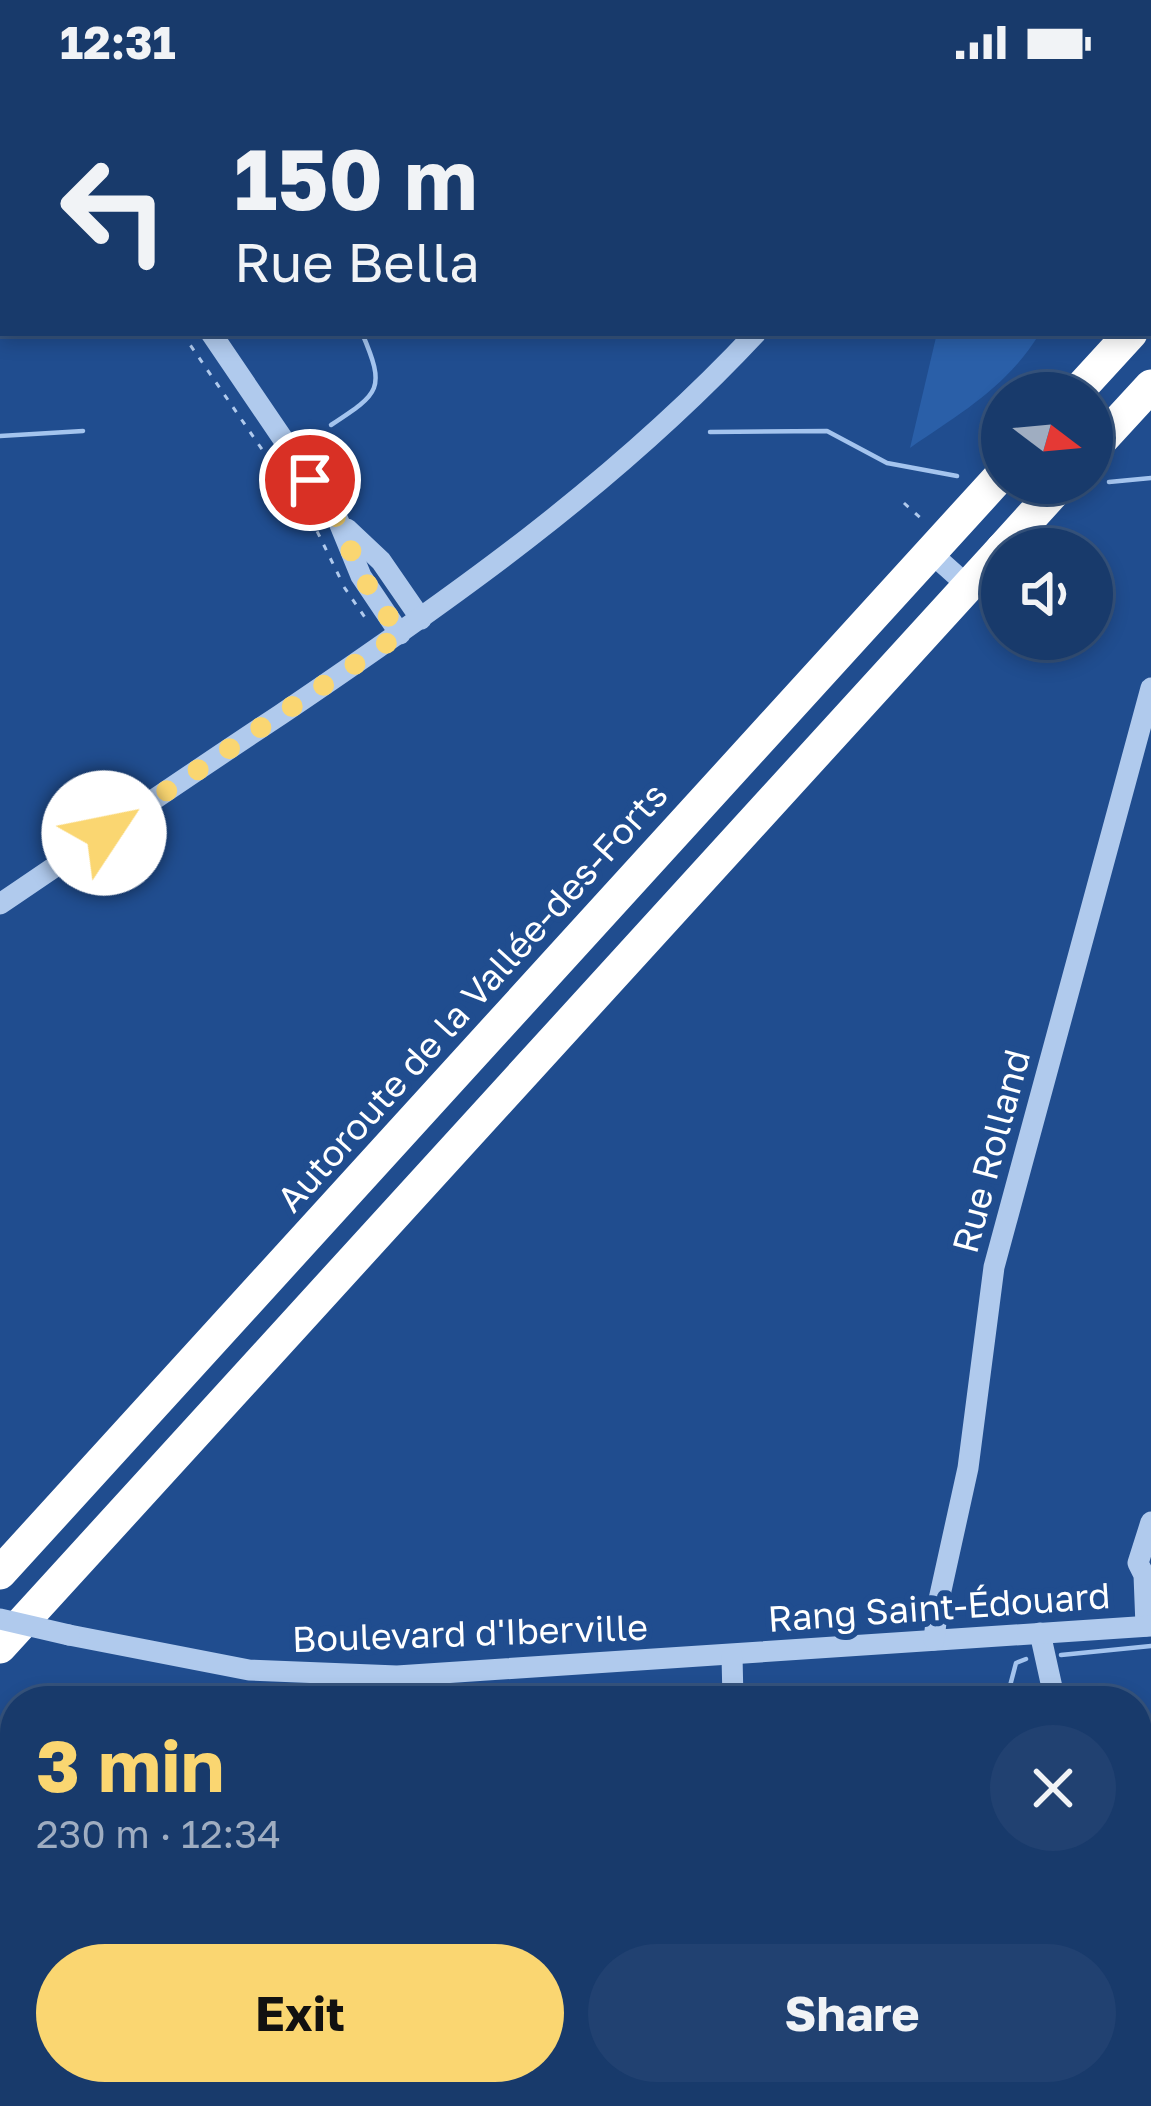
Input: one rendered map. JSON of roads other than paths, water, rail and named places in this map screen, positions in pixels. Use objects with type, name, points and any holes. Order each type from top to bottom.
[{"type":"highway","points":[[1095,372],[1128,336]]},
{"type":"highway","points":[[1113,428],[1151,386]]},
{"type":"highway","name":"Autoroute de la Vallée-des-Forts","points":[[0,1573],[981,497]]},
{"type":"highway","points":[[1021,528],[1043,504]]},
{"type":"highway","points":[[0,1647],[981,572]]},
{"type":"street","points":[[213,336],[338,520],[361,575],[400,634]]},
{"type":"street","points":[[0,904],[421,619],[601,482],[753,336]]},
{"type":"street","points":[[338,520],[381,561],[421,619]]},
{"type":"street","points":[[937,545],[968,586]]},
{"type":"street","name":"Rue Rolland","points":[[934,1640],[968,1468],[994,1267],[1151,688]]},
{"type":"street","points":[[1149,1626],[1144,1574],[1138,1563],[1151,1522]]},
{"type":"street","name":"Boulevard d'Iberville","points":[[0,1619],[225,1666],[326,1675],[415,1676],[732,1655]]},
{"type":"street","name":"Rang Saint-Édouard","points":[[732,1655],[1149,1626]]},
{"type":"street","points":[[1040,1633],[1052,1686]]},
{"type":"street","points":[[732,1655],[733,1686]]},
{"type":"waterway","points":[[331,425],[360,405],[374,388],[374,366],[363,336]]},
{"type":"waterway","points":[[0,436],[83,431]]},
{"type":"waterway","points":[[710,432],[827,431],[887,463],[957,476]]},
{"type":"waterway","points":[[1113,482],[1151,478]]},
{"type":"waterway","points":[[1061,1655],[1151,1646]]},
{"type":"waterway","points":[[1010,1686],[1016,1663],[1026,1659]]}]
